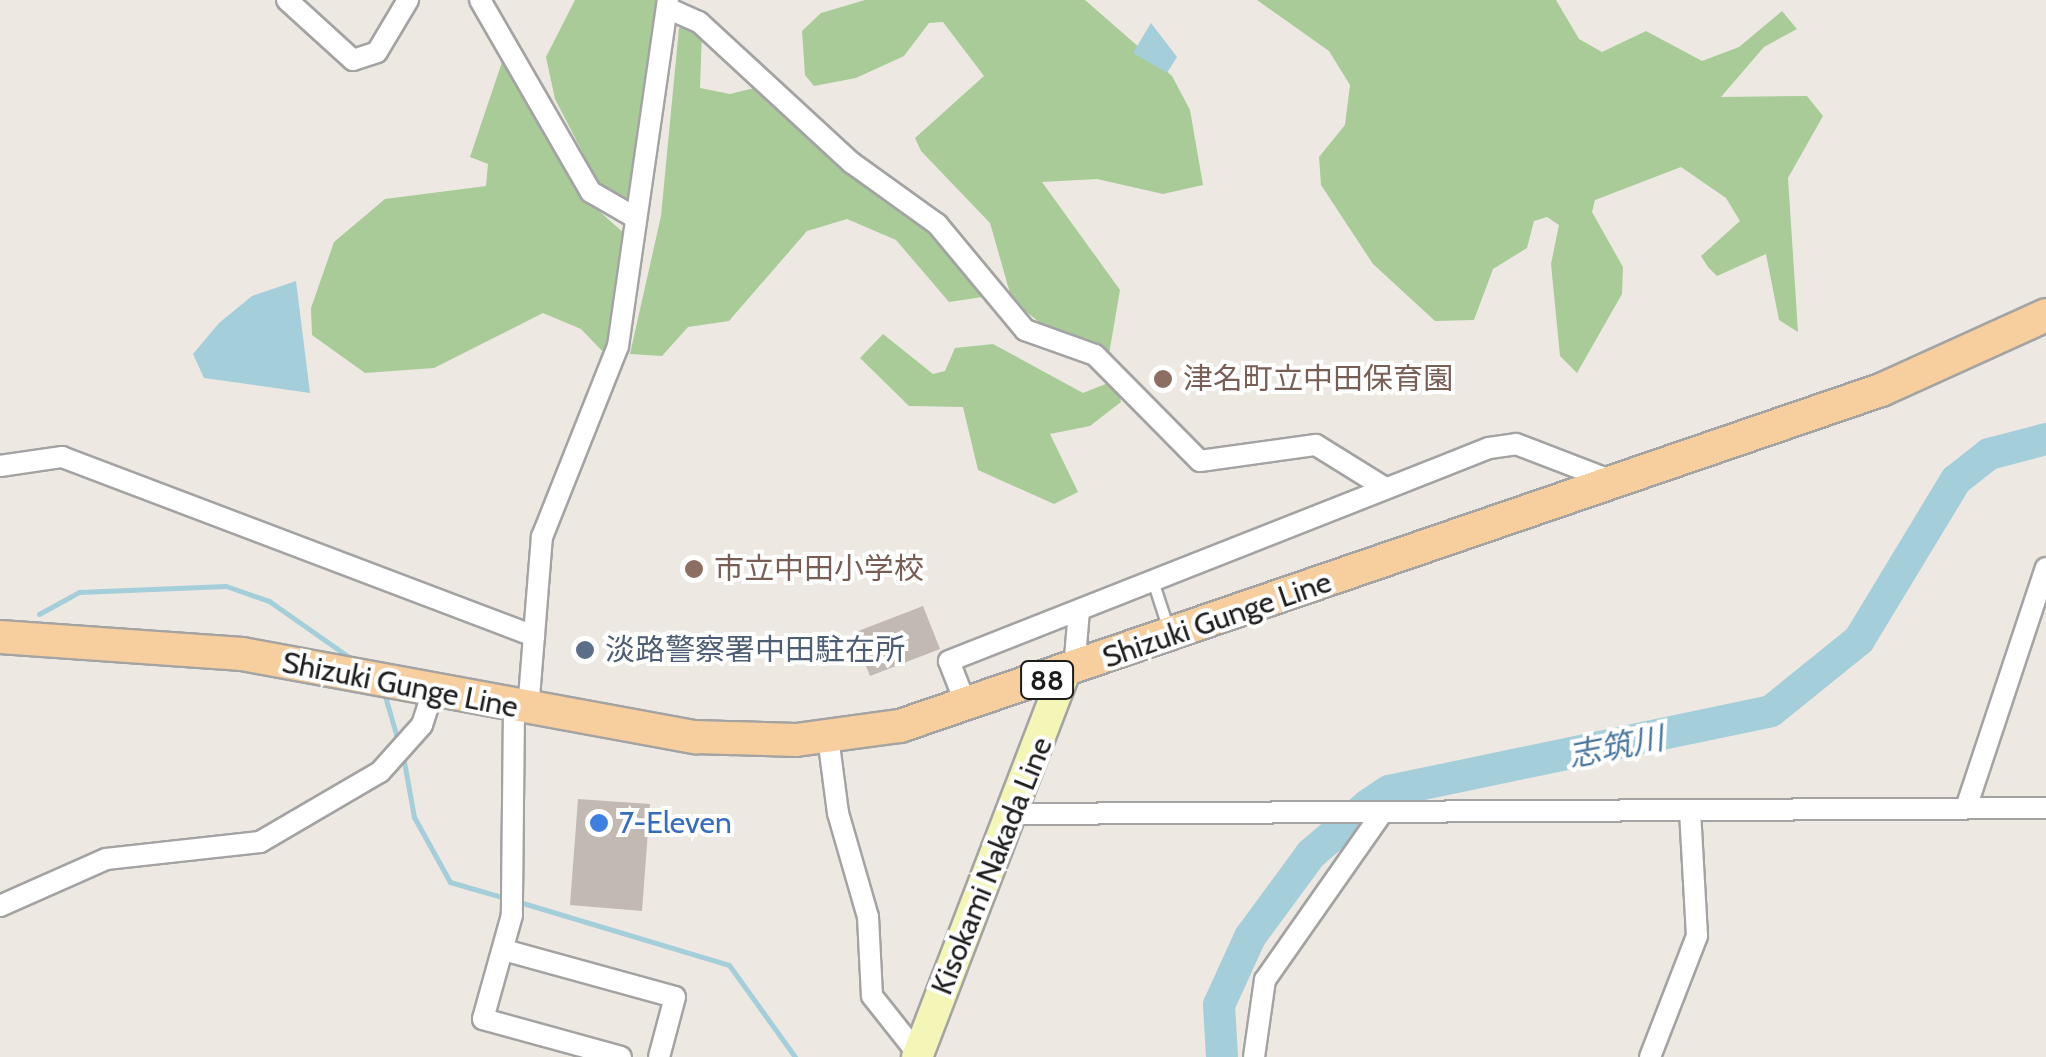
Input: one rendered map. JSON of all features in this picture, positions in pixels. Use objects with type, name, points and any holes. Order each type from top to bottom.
[{"type":"main road","name":"Shizuki Gunge Line","points":[[0,637],[242,654],[434,688],[521,709],[696,736],[828,737],[968,707],[1612,480],[1881,390],[2046,315]]},
{"type":"main road","name":"Kisokami Nakada Line","points":[[917,1056],[1069,672]]},
{"type":"street","points":[[287,0],[353,60],[377,52],[408,0]]},
{"type":"street","points":[[480,0],[591,192],[636,218]]},
{"type":"street","points":[[622,1057],[579,1052],[483,1019],[512,915],[521,709],[534,636],[542,538],[618,346],[667,4],[699,22],[852,164],[948,234],[1028,332],[1096,355],[1200,461],[1316,445],[1385,488]]},
{"type":"street","points":[[968,707],[949,661],[1385,488],[1516,444],[1612,480]]},
{"type":"street","points":[[0,466],[62,457],[534,636]]},
{"type":"street","points":[[1966,808],[2046,568]]},
{"type":"street","points":[[1069,672],[1079,611]]},
{"type":"street","points":[[0,906],[106,859],[260,842],[380,772],[422,725],[434,688]]},
{"type":"street","points":[[828,737],[838,814],[868,917],[872,996],[917,1056]]},
{"type":"street","points":[[1013,814],[2046,808]]},
{"type":"street","points":[[1650,1057],[1697,936],[1690,812]]},
{"type":"street","points":[[1254,1057],[1265,980],[1380,813]]},
{"type":"street","points":[[504,950],[676,996],[659,1057]]},
{"type":"lane","points":[[1153,581],[1171,636]]},
{"type":"green space","points":[[575,0],[659,0],[633,199],[605,196],[555,99],[546,57]]},
{"type":"green space","points":[[865,0],[1085,0],[1172,76],[1190,110],[1203,185],[1163,194],[1097,179],[1042,182],[1120,290],[1109,354],[1056,336],[1012,300],[990,223],[921,151],[915,138],[984,76],[943,22],[929,23],[904,56],[856,78],[814,86],[805,75],[802,31],[821,13]]},
{"type":"green space","points":[[1257,0],[1556,0],[1579,39],[1602,52],[1646,31],[1702,61],[1739,47],[1782,11],[1797,29],[1764,47],[1721,97],[1807,96],[1823,116],[1788,178],[1798,332],[1779,320],[1766,254],[1717,276],[1708,267],[1701,256],[1740,221],[1726,198],[1681,167],[1595,200],[1592,212],[1623,267],[1622,294],[1577,373],[1560,356],[1551,264],[1559,225],[1547,217],[1534,221],[1527,248],[1493,269],[1474,320],[1435,321],[1373,264],[1321,185],[1319,157],[1345,125],[1350,85],[1329,51]]},
{"type":"green space","points":[[692,23],[702,32],[700,88],[730,94],[766,85],[968,265],[989,296],[949,302],[896,240],[847,219],[807,231],[729,321],[688,327],[662,356],[630,354],[661,216],[679,28]]},
{"type":"green space","points":[[502,62],[591,204],[625,234],[609,358],[581,329],[543,313],[434,368],[365,373],[312,335],[311,308],[334,242],[385,199],[486,186],[488,164],[470,157]]},
{"type":"green space","points":[[883,334],[933,374],[945,371],[955,348],[993,344],[1083,393],[1108,383],[1118,390],[1121,402],[1090,426],[1050,434],[1078,492],[1054,504],[978,470],[963,407],[909,406],[860,358]]},
{"type":"water","points":[[1151,23],[1177,57],[1167,73],[1133,53]]},
{"type":"water","points":[[296,281],[310,393],[204,378],[193,354],[219,323],[252,296]]},
{"type":"building","points":[[923,606],[940,649],[870,676],[853,633]]},
{"type":"building","points":[[578,799],[650,804],[642,911],[570,905]]},
{"type":"waterway","name":"志筑川","points":[[1222,1057],[1219,1005],[1250,937],[1311,854],[1368,805],[1389,791],[1771,711],[1859,640],[1956,480],[1989,454],[2046,439]]},
{"type":"waterway","points":[[39,614],[79,592],[226,586],[269,601],[349,657]]},
{"type":"waterway","points":[[385,696],[398,741]]},
{"type":"waterway","points":[[403,756],[414,817],[450,882],[505,898]]},
{"type":"waterway","points":[[516,901],[729,965],[795,1057]]},
{"type":"place","name":"津名町立中田保育園","points":[[1163,379]]},
{"type":"place","name":"市立中田小学校","points":[[694,569]]},
{"type":"place","name":"淡路警察署中田駐在所","points":[[585,650]]},
{"type":"place","name":"7-Eleven","points":[[599,823]]}]
